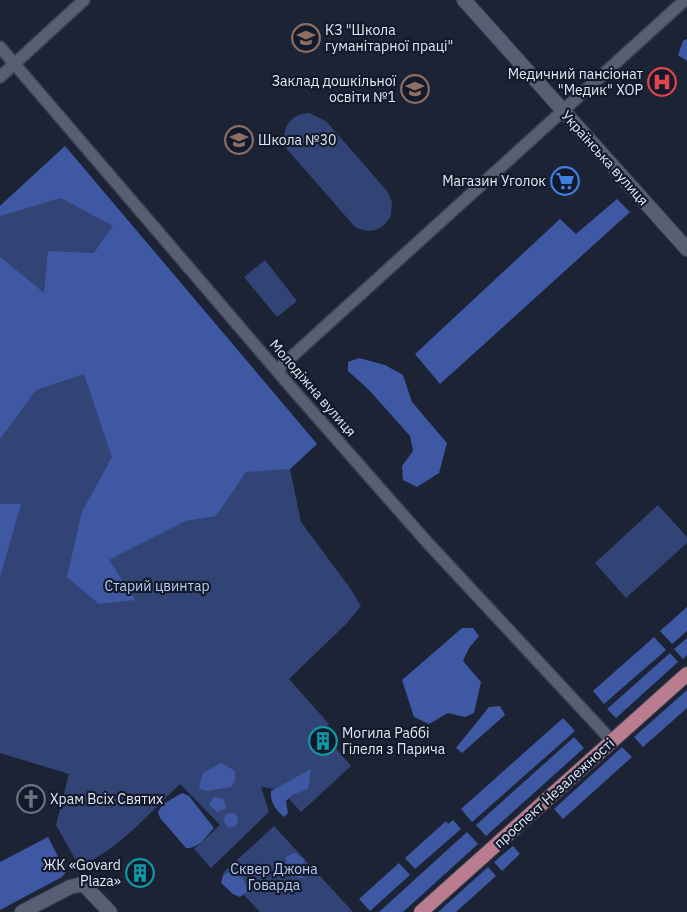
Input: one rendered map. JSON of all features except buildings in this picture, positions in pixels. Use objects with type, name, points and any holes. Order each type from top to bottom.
[{"type":"main road","name":"проспект Незалежності","points":[[420,912],[687,674]]},
{"type":"street","points":[[0,77],[84,0]]},
{"type":"street","name":"Українська вулиця","points":[[464,0],[687,249]]},
{"type":"street","points":[[277,370],[685,0]]},
{"type":"street","name":"Молодіжна вулиця","points":[[0,47],[277,370],[426,540],[612,741]]},
{"type":"street","points":[[22,912],[70,887],[83,884],[110,912]]},
{"type":"green space","points":[[309,113],[326,121],[387,191],[392,202],[391,215],[385,224],[376,230],[366,231],[355,227],[286,148],[284,135],[288,124],[297,116]]},
{"type":"green space","name":"Старий цвинтар","points":[[65,146],[317,444],[290,469],[301,522],[350,588],[361,606],[346,624],[289,679],[329,724],[310,741],[321,753],[332,744],[351,766],[301,812],[281,790],[261,787],[269,812],[211,868],[194,849],[220,825],[180,784],[120,841],[107,851],[79,866],[56,825],[69,774],[0,753],[0,206]]},
{"type":"green space","points":[[265,260],[297,301],[277,317],[244,277]]},
{"type":"green space","points":[[658,505],[687,537],[687,543],[626,598],[595,563]]},
{"type":"green space","name":"Сквер Джона Говарда","points":[[274,826],[353,912],[260,912],[223,873]]},
{"type":"shaded area","points":[[687,39],[687,61],[678,55],[683,41]]},
{"type":"shaded area","points":[[65,146],[317,444],[290,469],[246,472],[216,516],[185,521],[109,560],[135,600],[99,604],[67,577],[82,512],[112,457],[84,374],[36,390],[0,439],[0,257],[44,293],[48,251],[94,253],[113,226],[61,198],[0,216],[0,206]]},
{"type":"shaded area","points":[[617,199],[630,212],[440,384],[415,354],[560,219],[576,234]]},
{"type":"shaded area","points":[[359,358],[385,365],[403,375],[412,402],[447,443],[439,473],[417,487],[403,480],[402,466],[413,451],[410,436],[369,390],[348,371],[348,362]]},
{"type":"shaded area","points":[[0,504],[21,504],[0,577]]},
{"type":"shaded area","points":[[687,607],[687,631],[672,644],[660,631]]},
{"type":"shaded area","points":[[462,628],[473,628],[479,636],[469,648],[463,661],[481,682],[474,713],[465,717],[448,713],[429,724],[414,717],[402,680]]},
{"type":"shaded area","points":[[654,637],[666,650],[604,704],[593,691]]},
{"type":"shaded area","points":[[687,638],[687,655],[683,659],[674,649]]},
{"type":"shaded area","points":[[670,653],[678,662],[616,718],[607,709]]},
{"type":"shaded area","points":[[687,690],[687,708],[643,747],[634,737]]},
{"type":"shaded area","points":[[500,706],[505,715],[462,753],[456,748],[489,707]]},
{"type":"shaded area","points":[[563,718],[575,731],[472,822],[461,809]]},
{"type":"shaded area","points":[[574,737],[584,748],[486,836],[476,825]]},
{"type":"shaded area","points":[[622,747],[632,757],[563,819],[554,809]]},
{"type":"shaded area","points":[[221,763],[235,771],[235,781],[231,787],[206,791],[199,788],[203,773]]},
{"type":"shaded area","points":[[311,769],[308,789],[292,795],[286,801],[288,813],[284,817],[274,806],[271,799],[271,791]]},
{"type":"shaded area","points":[[182,793],[189,796],[214,828],[202,841],[191,848],[186,848],[160,818],[158,812],[163,804]]},
{"type":"shaded area","points":[[214,797],[224,799],[226,808],[217,812],[209,804]]},
{"type":"shaded area","points":[[228,813],[234,813],[238,820],[234,827],[228,827],[224,823],[224,817]]},
{"type":"shaded area","points":[[453,820],[461,829],[415,869],[405,858],[446,821],[448,824]]},
{"type":"shaded area","points":[[467,832],[478,844],[403,912],[379,912]]},
{"type":"shaded area","points":[[48,837],[66,872],[62,877],[0,910],[0,862]]},
{"type":"shaded area","points":[[513,846],[520,854],[502,871],[494,862]]},
{"type":"shaded area","points":[[294,853],[303,858],[307,871],[304,878],[293,877],[287,872],[286,857]]},
{"type":"shaded area","points":[[399,863],[410,875],[370,911],[359,899]]},
{"type":"shaded area","points":[[488,867],[496,876],[456,912],[438,912]]},
{"type":"shaded area","points":[[232,871],[240,872],[248,891],[240,897],[233,894],[221,883],[223,875]]},
{"type":"place","name":"КЗ \"Школа гуманітарної праці\"","points":[[306,38]]},
{"type":"place","name":"Медичний пансіонат \"Медик\" ХОР","points":[[662,82]]},
{"type":"place","name":"Заклад дошкільної освіти №1","points":[[415,89]]},
{"type":"place","name":"Школа №30","points":[[239,140]]},
{"type":"place","name":"Магазин Уголок","points":[[565,181]]},
{"type":"place","name":"Могила Раббі Гілеля з Парича","points":[[323,741]]},
{"type":"place","name":"Храм Всіх Святих","points":[[31,799]]},
{"type":"place","name":"ЖК «Govard Plaza»","points":[[140,873]]}]
